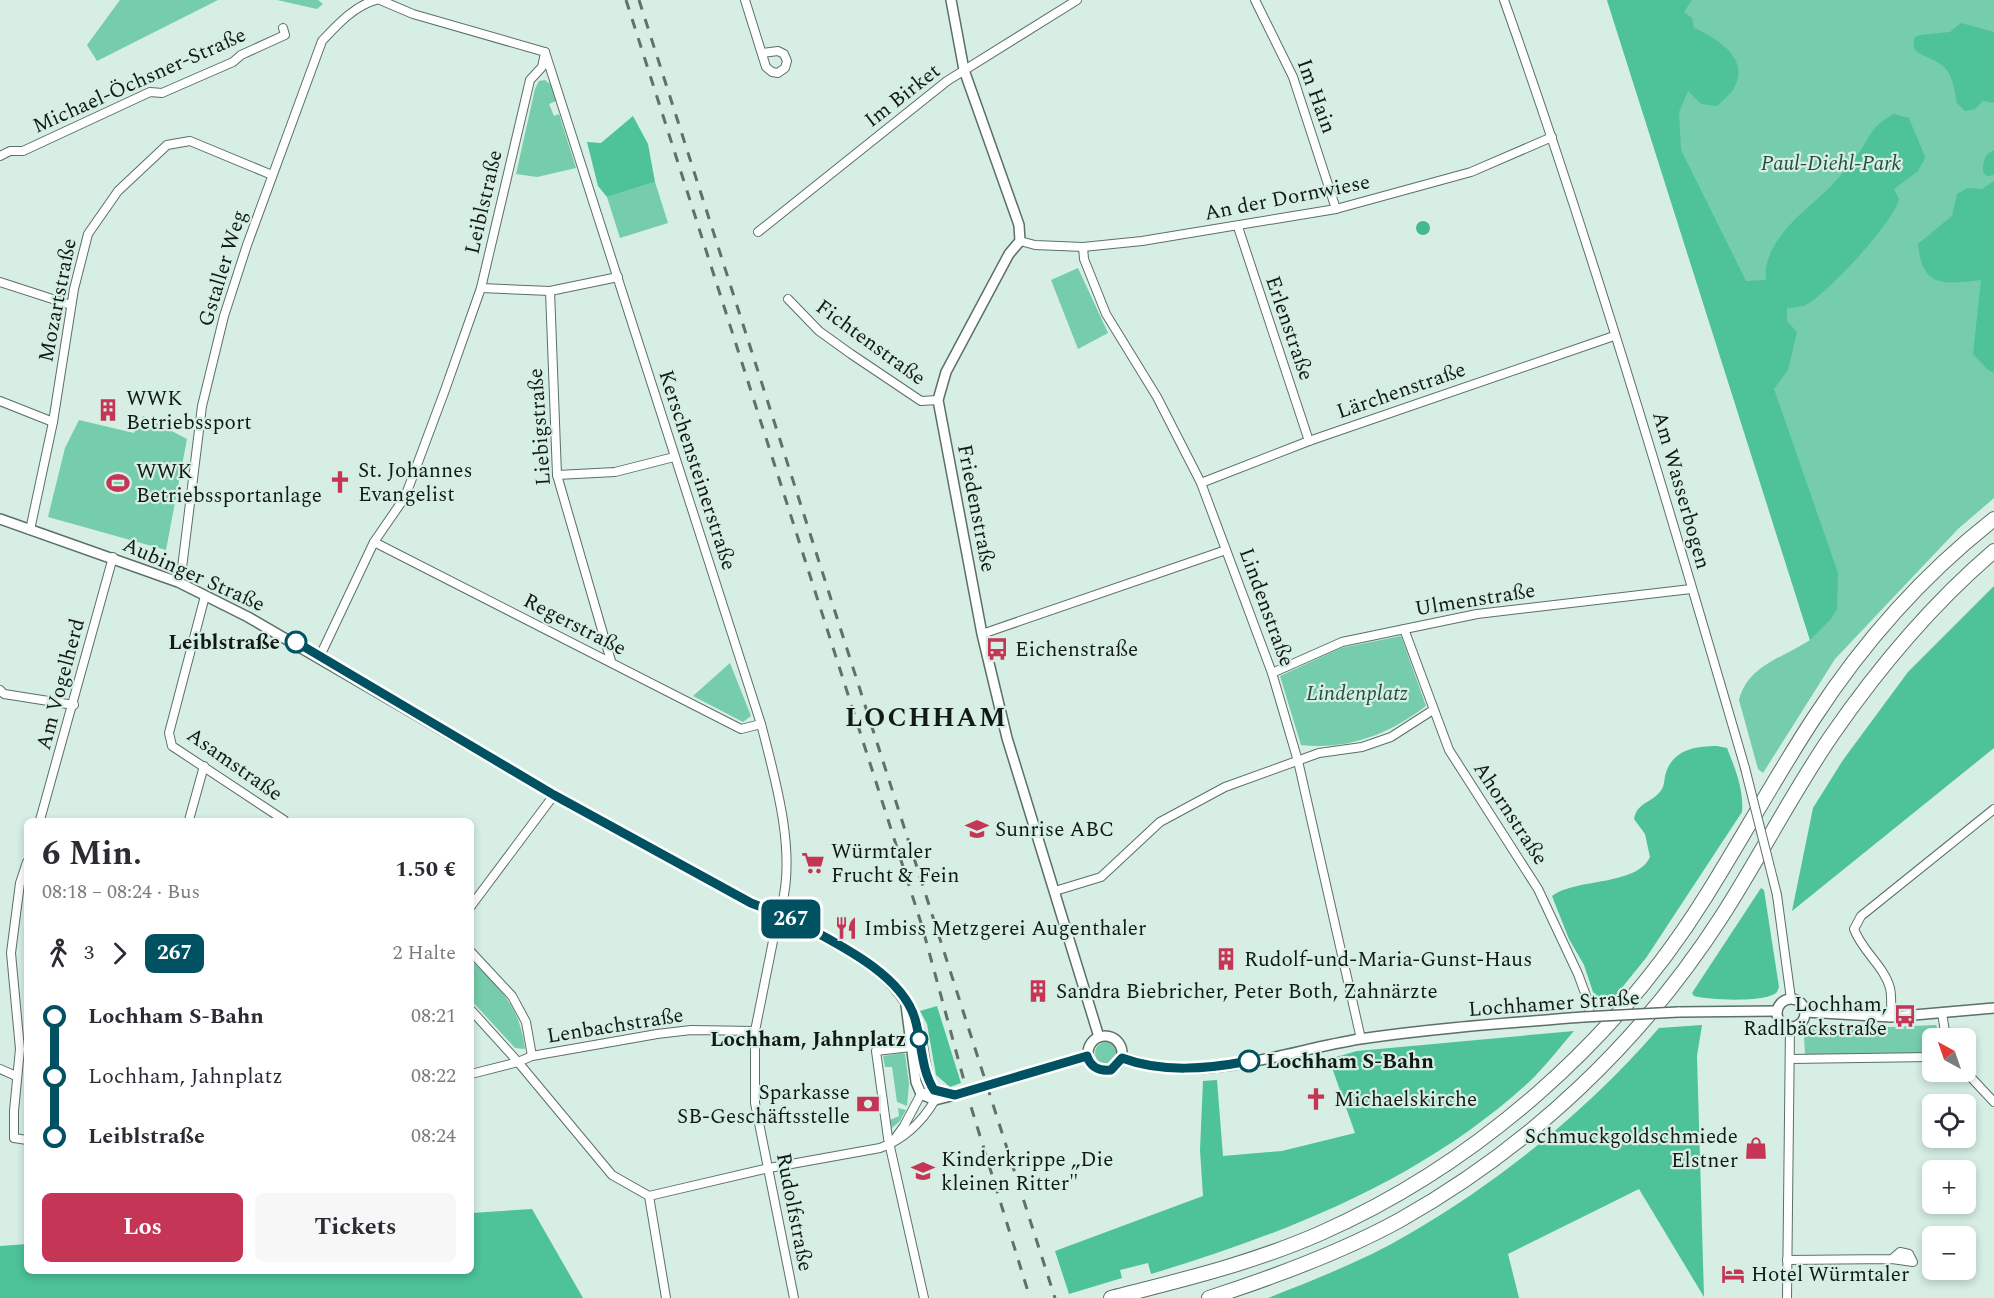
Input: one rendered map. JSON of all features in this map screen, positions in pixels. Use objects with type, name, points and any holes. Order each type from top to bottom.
[{"type":"highway","points":[[1111,1298],[1250,1261],[1321,1233],[1428,1175],[1535,1095],[1588,1045],[1650,974],[1704,899],[1814,717],[1856,659],[1930,577],[1994,519]]},
{"type":"highway","points":[[1209,1298],[1334,1252],[1400,1220],[1485,1167],[1550,1115],[1614,1055],[1675,982],[1716,924],[1830,737],[1874,676],[1918,625],[1994,551]]},
{"type":"street","points":[[378,0],[413,14],[545,52]]},
{"type":"street","name":"Gstaller Weg","points":[[178,582],[182,568],[202,406],[224,316],[272,175],[322,41],[340,22],[361,7],[378,0]]},
{"type":"street","points":[[745,0],[762,53]]},
{"type":"street","points":[[951,0],[964,70],[1019,225],[1020,241]]},
{"type":"street","name":"Im Birket","points":[[758,232],[964,70],[1077,0]]},
{"type":"street","name":"Im Hain","points":[[1255,0],[1293,77],[1336,209]]},
{"type":"street","name":"Am Wasserbogen","points":[[1504,0],[1552,137],[1614,336],[1659,470],[1691,588],[1714,654],[1777,895],[1791,999]]},
{"type":"street","name":"Michael-Öchsner-Straße","points":[[0,156],[10,151],[22,151],[88,123],[96,115],[150,92],[162,93],[233,62],[241,55],[285,35],[283,28]]},
{"type":"street","name":"Kerschensteinerstraße","points":[[545,52],[674,458],[762,724],[778,790],[782,822],[786,886],[782,904]]},
{"type":"street","name":"Leiblstraße","points":[[320,656],[374,542],[405,497],[481,288],[530,80],[542,67],[545,52]]},
{"type":"street","name":"An der Dornwiese","points":[[1020,241],[1035,245],[1083,247],[1143,241],[1336,209],[1471,172],[1552,137]]},
{"type":"street","name":"Mozartstraße","points":[[30,530],[53,422],[74,289],[88,234],[118,191],[167,145],[190,141],[272,175]]},
{"type":"street","name":"Erlenstraße","points":[[1238,227],[1309,441]]},
{"type":"street","name":"Friedenstraße","points":[[1020,241],[1010,254],[946,372],[938,400],[982,634],[1007,738],[1099,1037]]},
{"type":"street","name":"Lindenstraße","points":[[1083,247],[1084,259],[1106,314],[1157,397],[1201,483],[1272,673],[1298,761],[1361,1039]]},
{"type":"street","points":[[481,288],[550,291],[618,277]]},
{"type":"street","points":[[0,282],[71,305]]},
{"type":"street","name":"Liebigstraße","points":[[550,291],[557,475],[610,662]]},
{"type":"street","name":"Fichtenstraße","points":[[788,299],[819,331],[851,354],[921,401],[938,400]]},
{"type":"street","name":"Lärchenstraße","points":[[1201,483],[1309,441],[1614,336]]},
{"type":"street","points":[[0,401],[53,422]]},
{"type":"street","points":[[557,475],[615,472],[674,458]]},
{"type":"street","name":"Aubinger Straße","points":[[0,519],[113,557],[178,582],[320,656],[554,795],[751,903],[772,911]]},
{"type":"street","name":"Regerstraße","points":[[374,542],[741,729],[762,724]]},
{"type":"street","points":[[982,634],[1226,549]]},
{"type":"street","name":"Am Vogelherd","points":[[41,818],[74,705],[113,557]]},
{"type":"street","name":"Ulmenstraße","points":[[1272,673],[1342,642],[1404,628],[1477,614],[1691,588]]},
{"type":"street","name":"Asamstraße","points":[[205,596],[169,733],[172,746],[281,818]]},
{"type":"street","name":"Ahornstraße","points":[[1404,628],[1449,750],[1538,889],[1578,974],[1588,1014]]},
{"type":"street","points":[[0,690],[4,694],[74,705]]},
{"type":"street","points":[[1055,891],[1101,877],[1160,822],[1225,787],[1319,753],[1362,747],[1391,736],[1433,710]]},
{"type":"street","points":[[190,818],[204,766]]},
{"type":"street","points":[[474,902],[554,795]]},
{"type":"street","points":[[1891,1017],[1890,989],[1886,978],[1859,942],[1854,929],[1861,916],[1994,809]]},
{"type":"street","points":[[24,871],[20,884],[11,953],[20,1049],[16,1076],[14,1138],[24,1140]]},
{"type":"street","points":[[782,904],[788,909],[788,917],[777,921],[772,911],[782,904]]},
{"type":"street","points":[[474,1013],[518,1062],[612,1175],[649,1196],[769,1168],[891,1144],[925,1116],[934,1095],[927,1075],[915,1017],[891,982],[876,969],[788,917]]},
{"type":"street","name":"Rudolfstraße","points":[[777,921],[755,1031],[754,1103],[794,1298]]},
{"type":"street","points":[[474,955],[512,996],[526,1022],[532,1056]]},
{"type":"street","points":[[1791,999],[1800,1002],[1805,1012],[1800,1023],[1790,1026],[1782,1023],[1777,1011],[1782,1002],[1791,999]]},
{"type":"street","points":[[906,1002],[916,1082],[921,1094]]},
{"type":"street","points":[[1805,1012],[1891,1017],[1994,1008]]},
{"type":"street","name":"Lochhamer Straße","points":[[1122,1058],[1156,1068],[1212,1066],[1361,1039],[1588,1014],[1777,1011]]},
{"type":"street","points":[[1942,1013],[1944,1028]]},
{"type":"street","points":[[1787,1298],[1790,1026]]},
{"type":"street","name":"Lenbachstraße","points":[[474,1073],[532,1056],[657,1034],[691,1030],[755,1031]]},
{"type":"street","points":[[1099,1037],[1114,1038],[1119,1043],[1122,1058],[1111,1070],[1102,1071],[1092,1066],[1087,1056],[1092,1041],[1099,1037]]},
{"type":"street","points":[[911,1047],[876,1052],[891,1144],[924,1298]]},
{"type":"street","points":[[998,1083],[1087,1056]]},
{"type":"street","points":[[1790,1059],[1922,1057]]},
{"type":"street","points":[[0,1069],[16,1076]]},
{"type":"street","points":[[1975,1082],[1994,1102]]},
{"type":"street","points":[[921,1094],[959,1094]]},
{"type":"street","points":[[891,1144],[904,1126],[921,1094]]},
{"type":"street","points":[[649,1196],[666,1298]]},
{"type":"street","points":[[1787,1260],[1892,1259]]},
{"type":"green space","points":[[120,0],[218,0],[97,61],[87,45]]},
{"type":"green space","points":[[277,0],[318,0],[323,4],[317,9]]},
{"type":"green space","name":"Paul-Diehl-Park","points":[[1607,0],[1994,0],[1994,498],[1958,529],[1835,659],[1763,773],[1758,769],[1739,700],[1750,678],[1758,670],[1810,640]]},
{"type":"green space","points":[[545,80],[551,85],[556,101],[549,104],[554,116],[559,114],[576,168],[537,177],[516,174],[535,89],[539,81]]},
{"type":"green space","points":[[655,182],[668,223],[620,238],[607,197]]},
{"type":"green space","points":[[1078,268],[1108,333],[1078,349],[1051,280]]},
{"type":"green space","name":"WWK Betriebssportanlage","points":[[143,416],[187,439],[166,550],[48,517],[65,448],[79,420],[134,433]]},
{"type":"green space","name":"Lindenplatz","points":[[1401,636],[1426,706],[1398,725],[1368,738],[1336,745],[1301,745],[1280,676],[1341,648]]},
{"type":"green space","points":[[730,663],[751,716],[743,722],[693,696]]},
{"type":"green space","points":[[474,963],[500,990],[513,1009],[525,1049],[515,1048],[474,1003]]},
{"type":"green space","points":[[1822,1023],[1890,1027],[1936,1025],[1937,1028],[1922,1028],[1922,1054],[1805,1055],[1804,1036]]},
{"type":"green space","points":[[1106,1042],[1114,1045],[1117,1053],[1114,1061],[1106,1064],[1098,1061],[1095,1053],[1098,1045]]},
{"type":"green space","points":[[905,1054],[909,1084],[907,1106],[897,1102],[892,1067],[885,1067],[883,1056]]},
{"type":"green space","points":[[898,1108],[906,1110],[900,1121],[892,1128],[890,1120],[899,1116]]},
{"type":"shaded area","points":[[1607,0],[1692,0],[1684,12],[1692,18],[1694,28],[1721,43],[1735,58],[1738,77],[1727,97],[1717,106],[1701,104],[1688,91],[1679,112],[1681,150],[1746,281],[1766,280],[1766,266],[1770,254],[1785,230],[1836,181],[1858,154],[1873,130],[1885,120],[1894,114],[1909,118],[1925,158],[1918,171],[1894,189],[1899,199],[1894,210],[1859,256],[1816,298],[1806,305],[1787,308],[1787,321],[1797,332],[1788,370],[1774,389],[1838,573],[1837,609],[1831,619],[1810,640]]},
{"type":"shaded area","points":[[1961,23],[1994,32],[1994,103],[1983,101],[1975,109],[1965,111],[1957,103],[1952,80],[1942,65],[1914,48],[1914,38],[1919,35],[1950,32]]},
{"type":"shaded area","points":[[633,116],[648,144],[655,182],[607,197],[598,186],[587,142],[601,143]]},
{"type":"shaded area","points":[[1994,150],[1994,175],[1987,176],[1983,172],[1984,162],[1986,156]]},
{"type":"shaded area","points":[[1994,181],[1994,373],[1988,370],[1973,354],[1981,280],[1946,282],[1930,276],[1920,259],[1918,244],[1952,216],[1957,194],[1967,188],[1982,189]]},
{"type":"shaded area","points":[[1423,221],[1428,223],[1430,228],[1428,233],[1423,235],[1418,233],[1416,228],[1418,223]]},
{"type":"shaded area","points":[[1994,586],[1994,748],[1792,911],[1813,808],[1843,760],[1908,672]]},
{"type":"shaded area","points":[[1717,746],[1727,748],[1733,763],[1740,787],[1742,812],[1646,958],[1611,1001],[1600,1001],[1593,992],[1584,965],[1569,939],[1552,896],[1576,886],[1633,873],[1643,866],[1650,857],[1645,834],[1634,819],[1638,810],[1661,791],[1668,768],[1678,756],[1692,749]]},
{"type":"shaded area","points":[[1761,888],[1764,890],[1779,987],[1777,992],[1762,998],[1750,999],[1712,999],[1694,996],[1692,993]]},
{"type":"shaded area","points":[[937,1006],[961,1083],[950,1087],[936,1075],[927,1024],[920,1011]]},
{"type":"shaded area","points":[[1702,1025],[1697,1056],[1704,1297],[1639,1189],[1508,1254],[1519,1298],[1268,1298],[1340,1269],[1409,1234],[1444,1213],[1511,1166],[1574,1115],[1659,1028]]},
{"type":"shaded area","points":[[1574,1031],[1529,1082],[1488,1117],[1444,1148],[1398,1175],[1302,1221],[1252,1240],[1151,1274],[1148,1263],[1120,1270],[1122,1278],[1069,1294],[1055,1251],[1203,1196],[1200,1150],[1203,1081],[1217,1080],[1223,1156],[1282,1151],[1355,1133],[1329,1059],[1357,1051]]},
{"type":"shaded area","points":[[532,1209],[583,1298],[0,1298],[0,1246],[24,1244],[24,1274],[474,1274],[474,1213]]},
{"type":"tunnel","points":[[963,1093],[998,1083]]},
{"type":"railway","points":[[626,0],[922,926],[972,1110],[1030,1298]]},
{"type":"railway","points":[[639,0],[1055,1298]]},
{"type":"bus line","name":"267","points":[[296,642],[554,795],[751,903],[772,911],[777,921],[781,922],[788,917],[859,957],[885,976],[897,989],[915,1017],[929,1082],[934,1090],[940,1093],[955,1095],[1087,1056],[1092,1066],[1102,1071],[1111,1070],[1122,1058],[1156,1068],[1212,1066],[1249,1061]]},
{"type":"place","name":"WWK Betriebssport","points":[[108,410]]},
{"type":"place","name":"St. Johannes Evangelist","points":[[340,482]]},
{"type":"place","name":"WWK Betriebssportanlage","points":[[118,483]]},
{"type":"place","name":"Leiblstraße","points":[[296,642]]},
{"type":"place","name":"Eichenstraße","points":[[997,649]]},
{"type":"place","name":"Sunrise ABC","points":[[977,829]]},
{"type":"place","name":"Würmtaler Frucht & Fein","points":[[813,863]]},
{"type":"place","name":"Imbiss Metzgerei Augenthaler","points":[[846,928]]},
{"type":"place","name":"Rudolf-und-Maria-Gunst-Haus","points":[[1226,959]]},
{"type":"place","name":"Sandra Biebricher, Peter Both, Zahnärzte","points":[[1038,991]]},
{"type":"place","name":"Lochham, Radlbäckstraße","points":[[1905,1016]]},
{"type":"place","name":"Lochham, Jahnplatz","points":[[919,1039]]},
{"type":"place","name":"Lochham S-Bahn","points":[[1249,1061]]},
{"type":"place","name":"Michaelskirche","points":[[1316,1099]]},
{"type":"place","name":"Sparkasse SB-Geschäftsstelle","points":[[868,1104]]},
{"type":"place","name":"Schmuckgoldschmiede Elstner","points":[[1756,1148]]},
{"type":"place","name":"Kinderkrippe „Die kleinen Ritter\"","points":[[923,1171]]},
{"type":"place","name":"Hotel Würmtaler","points":[[1733,1274]]},
{"type":"district","name":"LOCHHAM","points":[[926,717]]}]
